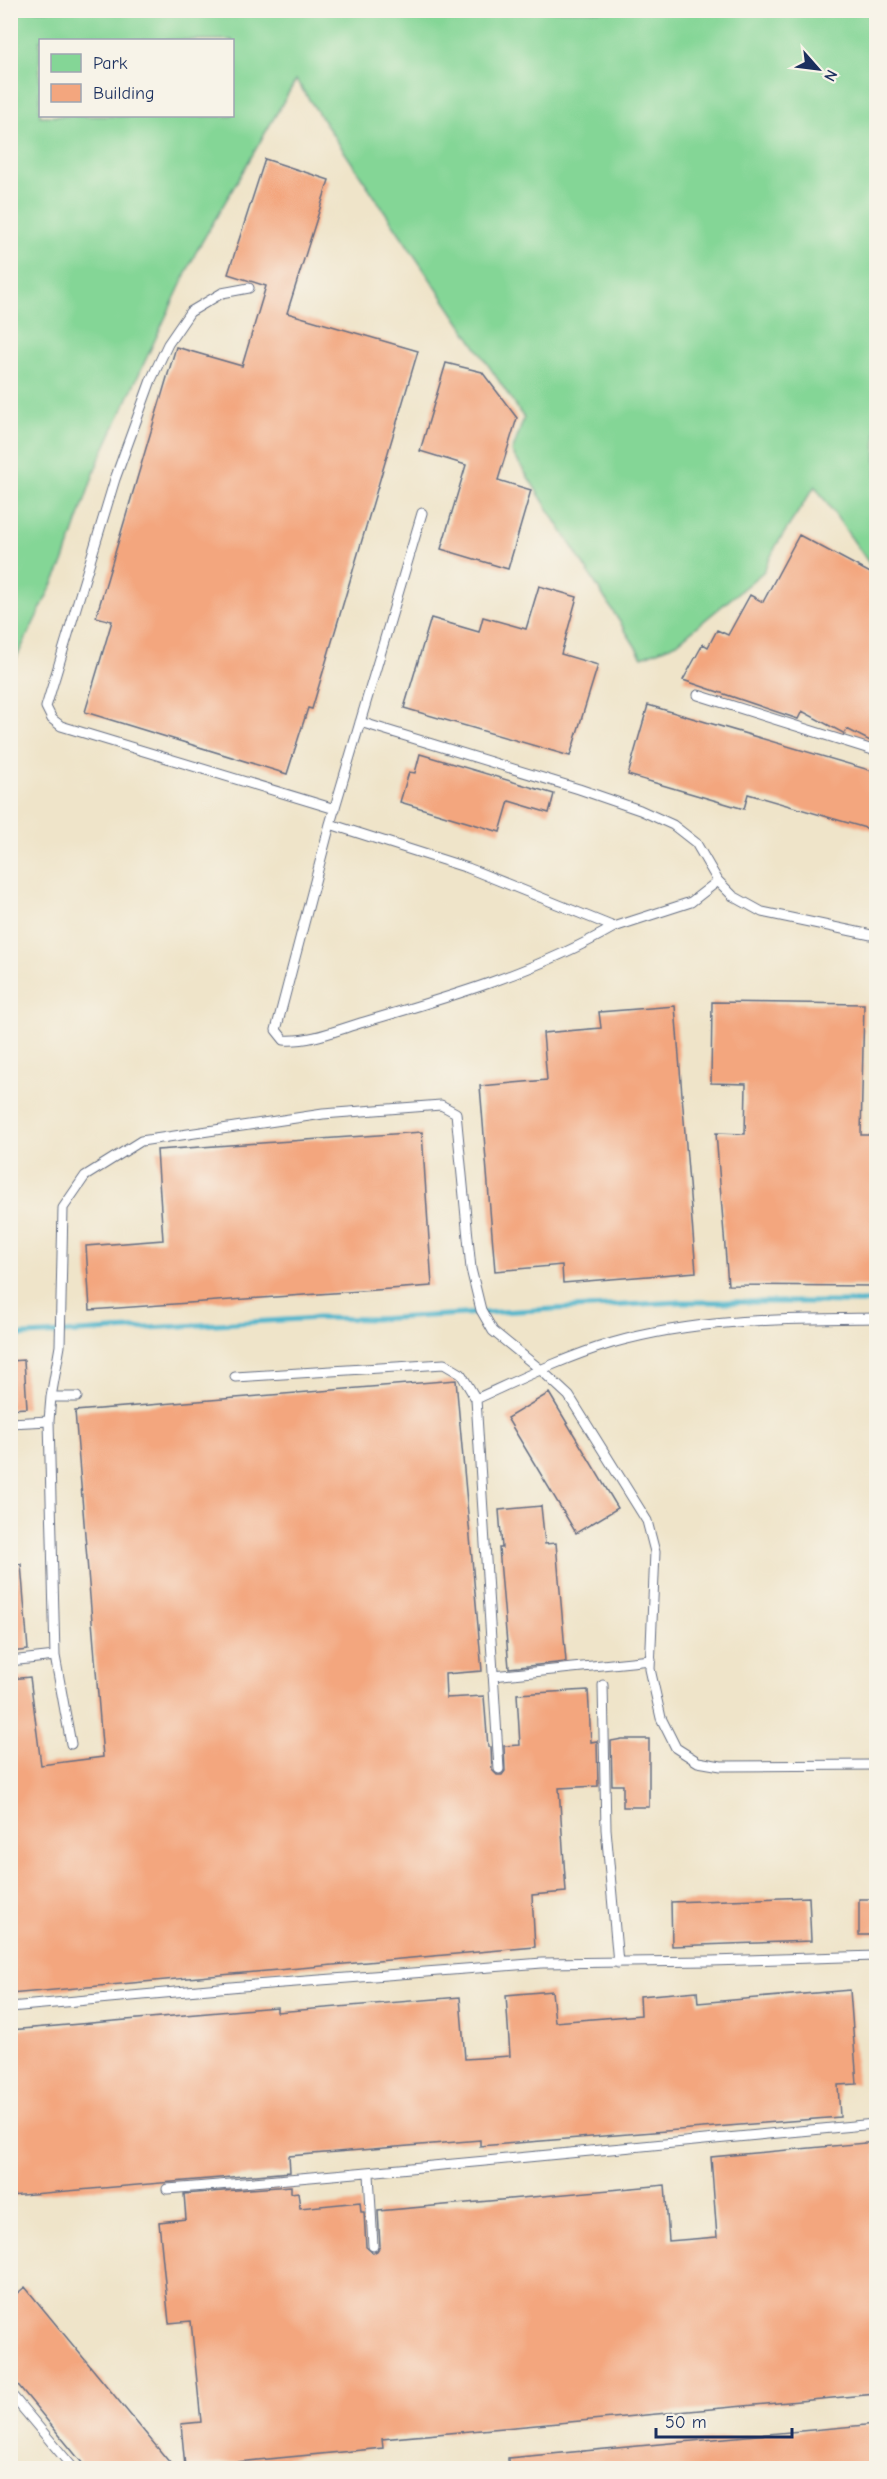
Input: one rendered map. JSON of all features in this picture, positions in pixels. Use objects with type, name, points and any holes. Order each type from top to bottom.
[{"type":"lane","points":[[249,288],[222,293],[190,312],[168,344],[151,380],[115,479],[46,707],[52,719],[61,726],[335,809]]},
{"type":"lane","points":[[422,513],[330,824],[276,1030],[284,1040],[306,1039],[511,976],[592,940],[614,927],[691,902],[718,881]]},
{"type":"lane","points":[[698,695],[876,751]]},
{"type":"lane","points":[[360,722],[640,810],[673,825],[696,843],[718,881],[733,896],[762,912],[876,936]]},
{"type":"lane","points":[[330,824],[468,868],[614,927]]},
{"type":"lane","points":[[71,1744],[55,1656],[49,1421],[60,1346],[63,1208],[85,1176],[141,1141],[323,1114],[441,1106],[456,1113],[471,1269],[481,1310],[493,1331],[569,1396],[647,1521],[655,1552],[650,1669],[662,1718],[675,1748],[698,1762],[721,1766],[876,1765]]},
{"type":"lane","points":[[476,1399],[541,1370],[612,1343],[682,1328],[754,1319],[876,1318]]},
{"type":"lane","points":[[235,1377],[444,1364],[461,1374],[476,1399],[499,1769]]},
{"type":"lane","points":[[51,1397],[77,1397]]},
{"type":"lane","points":[[10,1423],[49,1421]]},
{"type":"lane","points":[[10,1661],[55,1656]]},
{"type":"lane","points":[[493,1676],[651,1660]]},
{"type":"lane","points":[[603,1686],[606,1829],[618,1962]]},
{"type":"lane","points":[[10,2007],[242,1986],[542,1963],[876,1956]]},
{"type":"lane","points":[[167,2189],[369,2174],[636,2145],[876,2124]]},
{"type":"lane","points":[[369,2174],[373,2246]]},
{"type":"lane","points":[[10,2394],[73,2469]]},
{"type":"green space","points":[[11,10],[876,11],[876,568],[871,566],[815,486],[777,544],[763,572],[677,643],[642,657],[512,452],[524,418],[296,80],[196,252],[98,462],[63,563],[11,669]]},
{"type":"building","points":[[265,159],[329,180],[287,313],[418,351],[312,709],[308,708],[287,774],[85,712],[112,621],[96,617],[176,347],[242,366],[266,286],[228,274]]},
{"type":"building","points":[[446,363],[482,372],[517,418],[498,480],[531,490],[508,569],[441,549],[466,465],[420,451]]},
{"type":"building","points":[[799,535],[876,576],[876,744],[847,729],[845,734],[802,711],[798,719],[683,680],[703,644],[708,647],[717,630],[728,635],[750,595],[763,602]]},
{"type":"building","points":[[539,586],[577,597],[561,654],[598,665],[570,756],[404,708],[431,618],[479,632],[483,617],[526,629]]},
{"type":"building","points":[[648,705],[876,772],[876,831],[748,794],[744,809],[628,775]]},
{"type":"building","points":[[420,754],[554,794],[549,813],[509,801],[500,832],[400,802],[409,772],[415,773]]},
{"type":"building","points":[[712,1002],[864,1004],[861,1135],[876,1135],[876,1286],[728,1285],[716,1133],[745,1134],[746,1084],[711,1083]]},
{"type":"building","points":[[675,1006],[696,1272],[563,1283],[562,1265],[495,1271],[480,1086],[547,1080],[543,1033],[601,1028],[599,1012]]},
{"type":"building","points":[[422,1132],[432,1286],[90,1310],[86,1246],[163,1240],[157,1150]]},
{"type":"building","points":[[24,1360],[27,1408],[10,1409],[10,1361]]},
{"type":"building","points":[[456,1380],[482,1671],[445,1674],[446,1698],[484,1696],[488,1747],[491,1747],[492,1770],[497,1775],[502,1775],[505,1771],[504,1746],[520,1745],[517,1694],[588,1690],[591,1742],[597,1741],[598,1786],[559,1788],[566,1892],[532,1895],[535,1947],[10,1994],[10,1679],[30,1677],[41,1765],[103,1757],[75,1411]]},
{"type":"building","points":[[549,1393],[618,1508],[576,1533],[507,1418]]},
{"type":"building","points":[[541,1506],[545,1544],[556,1543],[566,1662],[509,1668],[499,1548],[502,1548],[499,1510]]},
{"type":"building","points":[[21,1564],[28,1650],[10,1652],[10,1565]]},
{"type":"building","points":[[649,1739],[649,1807],[623,1807],[623,1785],[612,1785],[611,1741]]},
{"type":"building","points":[[809,1897],[811,1941],[672,1946],[671,1902]]},
{"type":"building","points":[[859,1899],[876,1899],[876,1935],[859,1935]]},
{"type":"building","points":[[850,1990],[857,2084],[838,2085],[840,2117],[480,2146],[480,2140],[289,2156],[290,2172],[10,2196],[10,2030],[277,2007],[277,2012],[460,1997],[465,2059],[510,2056],[506,1995],[552,1991],[555,2022],[641,2015],[640,1996],[697,1991],[698,2003]]},
{"type":"building","points":[[876,2142],[876,2394],[382,2439],[383,2448],[185,2467],[181,2424],[201,2422],[191,2321],[169,2323],[159,2222],[186,2219],[184,2194],[291,2186],[291,2193],[298,2192],[300,2208],[360,2202],[361,2212],[364,2212],[366,2247],[373,2253],[380,2246],[378,2211],[665,2185],[669,2241],[717,2237],[711,2157]]},
{"type":"building","points":[[25,2287],[175,2469],[87,2469],[10,2375],[10,2299]]},
{"type":"building","points":[[876,2424],[876,2469],[508,2469],[508,2458]]},
{"type":"waterway","points":[[10,1336],[318,1318],[374,1319],[680,1302],[876,1302]]}]
